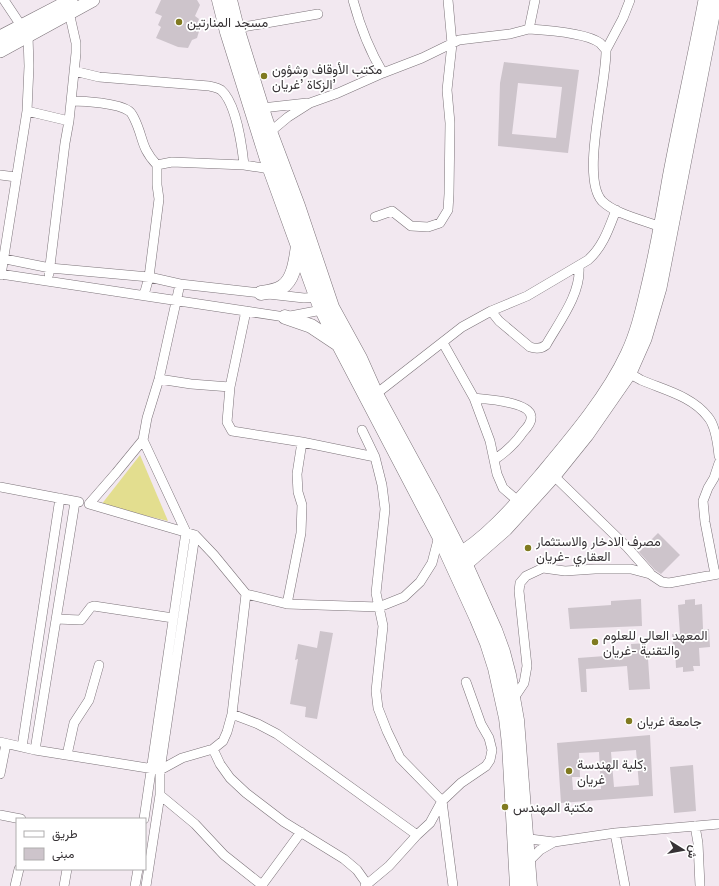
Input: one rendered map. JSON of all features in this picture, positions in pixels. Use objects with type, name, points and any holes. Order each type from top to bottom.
[{"type":"main road","points":[[0,51],[24,31],[74,5],[92,0]]},
{"type":"main road","points":[[219,0],[229,40],[270,169],[298,246],[325,303],[360,358],[376,394],[432,497],[458,562],[487,643],[502,693],[521,838],[528,862],[530,886]]},
{"type":"main road","points":[[230,0],[237,28],[262,108],[298,206],[338,345],[439,536],[458,562],[495,630],[509,675],[520,741],[521,838],[517,886]]},
{"type":"main road","points":[[458,562],[506,529],[554,476],[587,435],[645,339],[660,288],[705,0]]},
{"type":"main road","points":[[458,562],[518,501],[625,371],[628,352],[642,311],[716,0]]},
{"type":"main road","points":[[0,36],[24,31]]},
{"type":"main road","points":[[261,293],[275,290],[284,286],[294,268],[298,246]]},
{"type":"main road","points":[[285,317],[310,326],[338,345]]},
{"type":"street","points":[[4,0],[24,31],[29,66],[27,111],[0,275],[246,310],[285,317],[325,303]]},
{"type":"street","points":[[376,218],[392,211],[412,226],[428,227],[440,223],[448,210],[450,123],[446,90],[452,44],[448,0]]},
{"type":"street","points":[[529,29],[534,0]]},
{"type":"street","points":[[630,0],[623,18],[606,50],[594,160],[594,180],[597,194],[603,202],[616,210],[661,226]]},
{"type":"street","points":[[356,1],[360,26],[373,56],[383,73]]},
{"type":"street","points":[[48,281],[64,143],[69,121],[71,102],[76,43],[74,5]]},
{"type":"street","points":[[237,28],[318,14]]},
{"type":"street","points":[[270,132],[288,116],[310,103],[422,58],[459,40],[510,34],[529,29],[548,30],[588,38],[600,43],[606,50]]},
{"type":"street","points":[[74,70],[99,77],[209,86],[220,90],[227,98],[240,132],[244,165]]},
{"type":"street","points":[[71,102],[87,101],[119,107],[130,111],[135,119],[148,156],[157,165],[159,199],[149,277],[144,295]]},
{"type":"street","points":[[262,108],[310,103]]},
{"type":"street","points":[[27,111],[69,121]]},
{"type":"street","points":[[157,165],[172,162],[244,165],[270,169]]},
{"type":"street","points":[[0,175],[16,177]]},
{"type":"street","points":[[376,394],[462,327],[491,311],[527,296],[579,267],[595,254],[608,231],[616,210]]},
{"type":"street","points":[[2,259],[50,268],[149,277],[180,284],[304,298],[325,303]]},
{"type":"street","points":[[491,311],[499,321],[530,347],[536,349],[542,348],[546,345],[575,295],[580,274],[579,267]]},
{"type":"street","points":[[89,504],[143,440],[147,418],[159,379],[180,284]]},
{"type":"street","points":[[246,310],[230,387],[227,422],[232,431],[302,442],[375,457]]},
{"type":"street","points":[[443,342],[474,398],[490,441],[497,474],[503,488],[518,501]]},
{"type":"street","points":[[625,371],[642,380],[664,388],[697,406],[709,418],[718,444],[719,456]]},
{"type":"street","points":[[159,379],[191,384],[230,387]]},
{"type":"street","points":[[474,398],[517,405],[530,412],[532,417],[514,445],[494,460]]},
{"type":"street","points":[[362,430],[375,457],[382,485],[385,509],[376,593],[383,626],[376,691],[378,708],[400,758],[442,800],[453,886]]},
{"type":"street","points":[[143,440],[186,532],[156,769],[160,795],[146,886]]},
{"type":"street","points":[[287,604],[301,533],[302,505],[298,492],[297,474],[302,442]]},
{"type":"street","points":[[554,476],[627,547],[650,574],[662,582],[669,583],[717,574],[705,522],[703,501],[714,478],[719,463]]},
{"type":"street","points":[[0,488],[89,504],[186,532],[195,536],[214,555],[246,594],[287,604],[379,608],[404,597],[420,582],[432,563],[439,536]]},
{"type":"street","points":[[22,747],[60,498]]},
{"type":"street","points":[[35,750],[75,502]]},
{"type":"street","points":[[144,818],[156,769],[195,536]]},
{"type":"street","points":[[514,698],[524,683],[527,666],[519,591],[520,583],[526,576],[542,568],[565,571],[631,569],[650,574]]},
{"type":"street","points":[[0,774],[3,743],[35,750],[156,769],[182,758],[213,749],[223,742],[228,732],[232,714],[246,594]]},
{"type":"street","points":[[56,618],[81,620],[91,607],[94,606],[174,618]]},
{"type":"street","points":[[67,754],[74,723],[89,700],[99,665]]},
{"type":"street","points":[[213,749],[220,764],[230,778],[246,793],[284,822],[344,859],[357,870],[366,885],[389,866],[430,823],[442,800],[461,783],[486,766],[490,760],[492,750],[466,682]]},
{"type":"street","points":[[232,714],[258,724],[276,734],[417,835]]},
{"type":"street","points":[[160,795],[195,824],[224,855],[263,886],[301,832]]},
{"type":"street","points":[[0,815],[16,818]]},
{"type":"street","points":[[521,838],[554,842],[616,833],[719,824]]},
{"type":"street","points":[[695,826],[698,843],[700,886]]},
{"type":"street","points":[[616,833],[625,886]]},
{"type":"street","points":[[528,862],[540,850],[554,842]]},
{"type":"street","points":[[14,886],[19,870]]},
{"type":"street","points":[[64,886],[66,870]]},
{"type":"street","points":[[135,886],[138,870]]},
{"type":"shaded area","points":[[140,455],[168,521],[101,505]]},
{"type":"building","name":"مسجد المنارتين","points":[[161,0],[197,0],[200,5],[195,16],[199,19],[196,27],[200,28],[197,38],[192,40],[188,48],[178,47],[156,38],[161,27],[158,25],[162,16],[155,13]]},
{"type":"building","points":[[504,62],[579,70],[568,153],[498,146],[500,83]],"holes":[[[518,83],[562,87],[556,138],[512,134]]]},
{"type":"building","points":[[658,533],[680,555],[661,574],[655,570],[639,552]]},
{"type":"building","points":[[641,599],[642,626],[570,629],[568,608],[611,605],[611,601]]},
{"type":"building","points":[[695,599],[695,605],[702,604],[703,629],[709,629],[710,647],[699,648],[700,666],[693,666],[694,671],[683,672],[683,667],[676,668],[675,647],[673,647],[672,634],[680,634],[678,605],[685,604],[685,600]]},
{"type":"building","points":[[320,631],[333,633],[317,719],[305,717],[306,707],[290,704],[298,659],[295,660],[298,644],[317,648]]},
{"type":"building","points":[[647,643],[650,689],[629,690],[627,666],[586,669],[587,692],[581,692],[578,658],[632,654],[631,644]]},
{"type":"building","name":"كلية الهندسة, غريان","points":[[650,735],[653,796],[561,803],[557,743]],"holes":[[[636,750],[639,785],[614,787],[611,752]],[[599,752],[601,789],[573,790],[572,777],[580,777],[579,753]]]},
{"type":"building","points":[[693,765],[696,811],[674,813],[670,767]]},
{"type":"place","name":"مسجد المنارتين","points":[[179,22]]},
{"type":"place","name":"مكتب الأوقاف وشؤون الزكاة 'غريان'","points":[[264,76]]},
{"type":"place","name":"مصرف الادخار والاستثمار العقاري -غريان","points":[[528,548]]},
{"type":"place","name":"المعهد العالي للعلوم والتقنية -غريان","points":[[595,642]]},
{"type":"place","name":"جامعة غريان","points":[[629,721]]},
{"type":"place","name":"كلية الهندسة, غريان","points":[[569,771]]},
{"type":"place","name":"مكتبة المهندس","points":[[505,807]]}]
